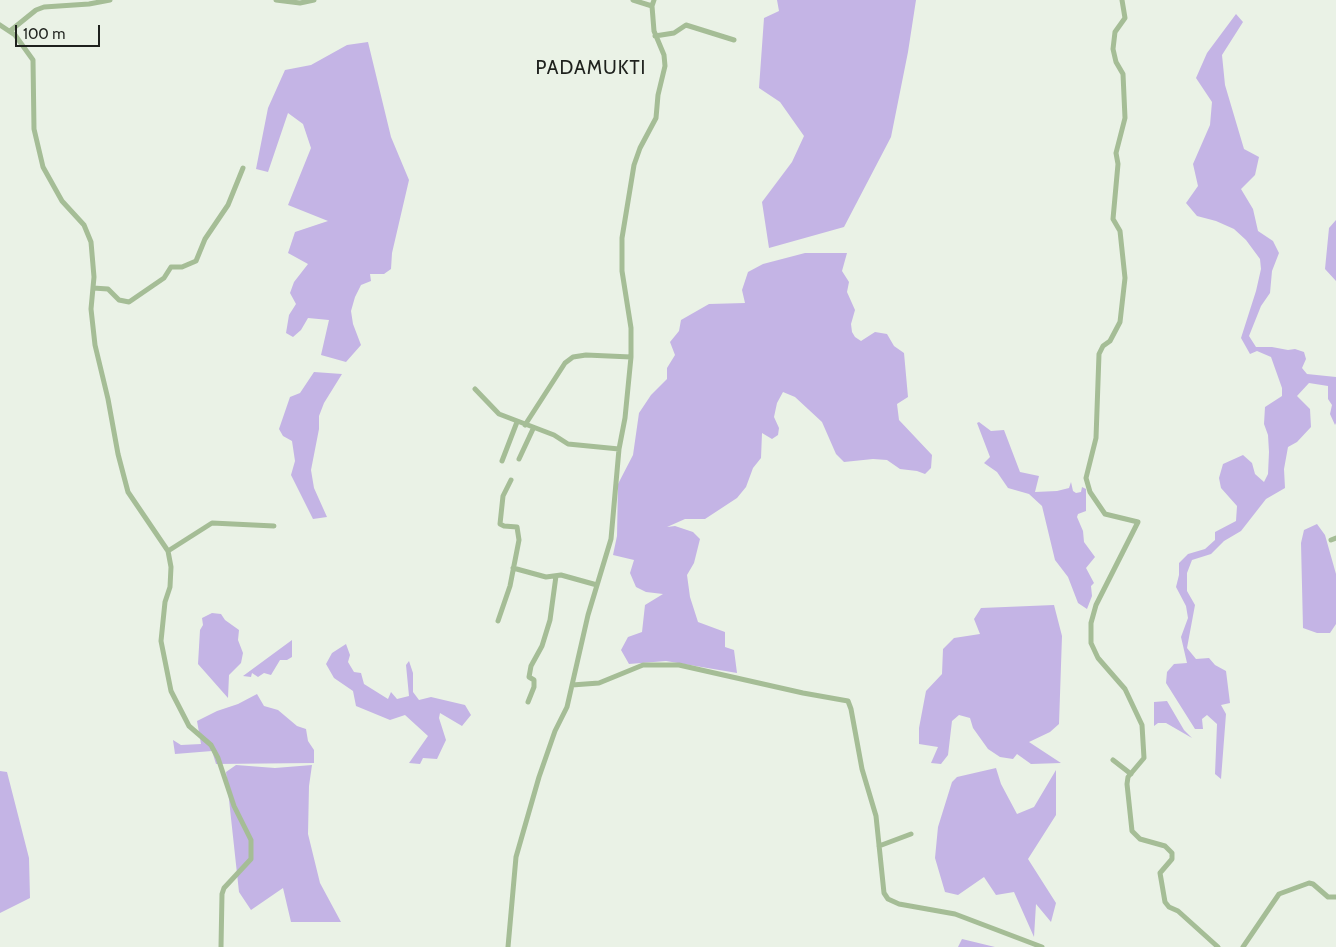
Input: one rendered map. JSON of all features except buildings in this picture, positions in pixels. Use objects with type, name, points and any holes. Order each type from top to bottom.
[{"type":"street","points":[[10,31],[36,10],[44,7],[89,4],[110,0]]},
{"type":"street","points":[[276,0],[300,3],[314,0]]},
{"type":"street","points":[[508,947],[516,857],[539,777],[555,731],[567,707],[588,615],[611,539],[619,449],[626,418],[631,357],[631,328],[622,271],[622,238],[634,165],[640,148],[654,123],[665,66],[664,55],[655,36],[653,3],[633,0]]},
{"type":"street","points":[[1122,0],[1124,18],[1115,32],[1113,49],[1116,62],[1123,74],[1125,118],[1116,153],[1118,164],[1112,219],[1120,231],[1125,278],[1120,322],[1110,341],[1103,346],[1099,354],[1096,438],[1086,478],[1090,492],[1105,514],[1138,522],[1096,606],[1091,623],[1092,642],[1098,658],[1120,682],[1141,721],[1144,758],[1131,774],[1127,784],[1132,831],[1140,839],[1166,846],[1172,853],[1172,859],[1160,873],[1165,902],[1169,907],[1178,911],[1218,947]]},
{"type":"street","points":[[0,25],[10,31],[26,49],[34,64],[34,129],[38,148],[49,182],[87,231],[94,272],[91,309],[95,345],[128,492],[168,551],[171,567],[170,587],[165,602],[161,641],[171,691],[189,726],[211,745],[215,751],[234,806],[252,847],[251,859],[224,888],[222,894],[221,947]]},
{"type":"street","points":[[655,36],[674,33],[686,25],[734,40]]},
{"type":"street","points":[[93,288],[108,290],[119,300],[129,302],[164,278],[171,267],[182,267],[196,261],[205,239],[228,205],[243,168]]},
{"type":"street","points":[[525,426],[565,363],[573,357],[586,355],[631,357]]},
{"type":"street","points":[[475,389],[498,413],[525,426],[554,436],[568,444],[619,449]]},
{"type":"street","points":[[502,461],[517,422]]},
{"type":"street","points":[[519,459],[533,429]]},
{"type":"street","points":[[498,621],[510,586],[519,538],[516,526],[500,524],[502,498],[511,480]]},
{"type":"street","points":[[168,551],[212,523],[274,526]]},
{"type":"street","points":[[513,568],[546,576],[561,575],[597,586]]},
{"type":"street","points":[[528,702],[534,687],[534,680],[529,676],[530,666],[542,646],[550,619],[556,576]]},
{"type":"street","points":[[572,685],[599,684],[643,665],[679,665],[803,694],[848,701],[862,769],[876,816],[884,893],[888,899],[899,904],[954,914],[1042,947]]},
{"type":"street","points":[[1113,760],[1131,774]]},
{"type":"street","points":[[879,846],[911,834]]},
{"type":"street","points":[[1243,947],[1279,894],[1309,883],[1313,884],[1328,897],[1336,897]]},
{"type":"shaded area","points":[[777,0],[916,0],[891,137],[844,227],[769,248],[762,202],[792,162],[804,136],[780,102],[759,88],[764,18],[779,11]]},
{"type":"shaded area","points":[[1236,14],[1243,22],[1222,55],[1225,85],[1244,149],[1259,157],[1255,175],[1241,189],[1253,209],[1258,231],[1273,241],[1279,253],[1272,271],[1270,293],[1261,306],[1249,336],[1256,347],[1295,349],[1304,352],[1306,359],[1302,368],[1307,374],[1336,377],[1336,423],[1335,425],[1330,414],[1332,405],[1328,399],[1328,386],[1309,383],[1297,396],[1310,409],[1311,427],[1297,442],[1288,447],[1284,469],[1285,488],[1266,499],[1241,531],[1224,541],[1211,554],[1192,560],[1187,573],[1187,591],[1195,605],[1187,648],[1196,659],[1209,658],[1215,665],[1226,671],[1230,703],[1221,705],[1226,714],[1221,779],[1215,774],[1217,724],[1207,715],[1202,719],[1203,729],[1195,729],[1166,683],[1167,672],[1174,664],[1187,663],[1181,637],[1188,618],[1186,606],[1176,587],[1179,563],[1188,554],[1205,549],[1215,540],[1215,532],[1236,521],[1237,506],[1221,488],[1219,478],[1223,464],[1243,455],[1252,463],[1255,474],[1264,482],[1268,474],[1269,452],[1268,435],[1264,424],[1265,407],[1282,396],[1282,388],[1271,357],[1257,351],[1250,354],[1241,338],[1256,291],[1261,269],[1260,259],[1246,240],[1234,229],[1216,221],[1197,216],[1186,203],[1198,186],[1193,164],[1210,125],[1212,102],[1196,78],[1207,53]]},
{"type":"shaded area","points":[[368,42],[391,137],[409,180],[392,253],[391,269],[384,274],[370,274],[371,281],[361,285],[355,297],[351,311],[353,324],[361,345],[346,362],[321,355],[329,320],[308,318],[301,330],[293,337],[286,333],[289,315],[296,304],[290,293],[294,282],[308,264],[288,253],[295,232],[328,221],[288,205],[311,148],[303,124],[288,113],[268,172],[256,169],[268,108],[285,70],[311,65],[347,45]]},
{"type":"shaded area","points":[[1336,220],[1336,281],[1325,269],[1329,228]]},
{"type":"shaded area","points":[[805,253],[847,253],[842,271],[849,282],[847,292],[855,310],[851,324],[852,332],[861,341],[875,332],[887,334],[894,346],[904,353],[908,397],[897,404],[899,420],[932,455],[931,468],[925,474],[900,469],[887,460],[873,459],[844,462],[836,454],[822,422],[795,397],[783,392],[777,403],[774,417],[779,428],[778,435],[772,439],[762,433],[761,458],[753,468],[746,487],[737,498],[705,519],[685,519],[667,527],[675,526],[693,532],[700,539],[694,563],[687,575],[690,597],[698,622],[725,632],[725,647],[734,650],[737,673],[666,661],[629,664],[621,650],[628,637],[642,632],[645,605],[663,594],[646,592],[636,587],[630,573],[634,560],[613,555],[617,536],[618,484],[633,455],[639,413],[651,395],[667,379],[667,368],[675,355],[670,342],[679,331],[681,320],[709,304],[745,303],[742,290],[748,272],[763,264]]},
{"type":"shaded area","points":[[314,372],[342,374],[324,403],[319,416],[319,429],[311,470],[314,488],[327,517],[313,519],[291,475],[295,461],[292,441],[283,436],[279,429],[290,397],[300,393]]},
{"type":"shaded area","points":[[979,422],[991,431],[1004,430],[1020,472],[1039,476],[1035,492],[1057,491],[1069,488],[1071,482],[1073,491],[1076,493],[1081,492],[1082,487],[1086,489],[1086,511],[1078,514],[1077,517],[1083,531],[1084,542],[1095,557],[1086,568],[1094,583],[1091,586],[1092,596],[1087,609],[1078,603],[1068,577],[1055,560],[1042,506],[1029,494],[1008,488],[997,472],[984,463],[990,457],[977,423]]},
{"type":"shaded area","points":[[1317,524],[1325,535],[1336,574],[1336,624],[1330,633],[1317,633],[1303,628],[1301,543],[1304,530]]},
{"type":"shaded area","points":[[1054,605],[1062,636],[1059,724],[1050,732],[1029,742],[1061,763],[1031,764],[1017,754],[1013,759],[1000,757],[988,749],[973,728],[970,718],[959,715],[952,721],[948,755],[941,764],[931,763],[938,747],[919,744],[919,728],[926,691],[942,674],[943,649],[954,638],[980,634],[974,619],[981,608]]},
{"type":"shaded area","points":[[212,613],[221,614],[225,620],[239,630],[238,640],[243,653],[241,663],[229,675],[228,698],[198,664],[200,630],[203,625],[202,618]]},
{"type":"shaded area","points":[[292,640],[292,657],[287,660],[280,660],[271,675],[264,673],[258,677],[252,673],[251,677],[243,676]]},
{"type":"shaded area","points":[[346,644],[350,655],[348,662],[354,672],[361,673],[364,684],[388,699],[391,692],[397,699],[409,696],[406,665],[409,661],[413,673],[413,692],[419,700],[431,697],[465,705],[471,715],[462,726],[440,713],[439,718],[446,740],[437,759],[423,758],[420,764],[409,763],[428,736],[405,715],[390,720],[356,706],[353,691],[334,678],[326,664],[332,653]]},
{"type":"shaded area","points":[[257,694],[264,706],[278,710],[297,726],[306,729],[308,741],[314,750],[314,763],[216,764],[212,751],[175,754],[173,740],[181,745],[201,744],[197,721]]},
{"type":"shaded area","points":[[1167,701],[1184,730],[1192,738],[1166,723],[1158,723],[1154,726],[1154,702]]},
{"type":"shaded area","points":[[236,765],[275,768],[312,765],[309,786],[308,834],[320,883],[341,922],[291,922],[283,888],[251,910],[239,892],[226,772]]},
{"type":"shaded area","points":[[996,768],[1001,784],[1017,814],[1034,807],[1056,770],[1056,815],[1028,859],[1056,903],[1051,922],[1036,904],[1034,937],[1014,892],[996,895],[984,877],[958,895],[945,892],[935,858],[938,827],[952,782],[957,777]]},
{"type":"shaded area","points":[[0,771],[7,772],[29,858],[30,898],[0,913]]},
{"type":"shaded area","points":[[962,939],[995,947],[958,947]]},
{"type":"district","name":"PADAMUKTI","points":[[591,68]]}]
